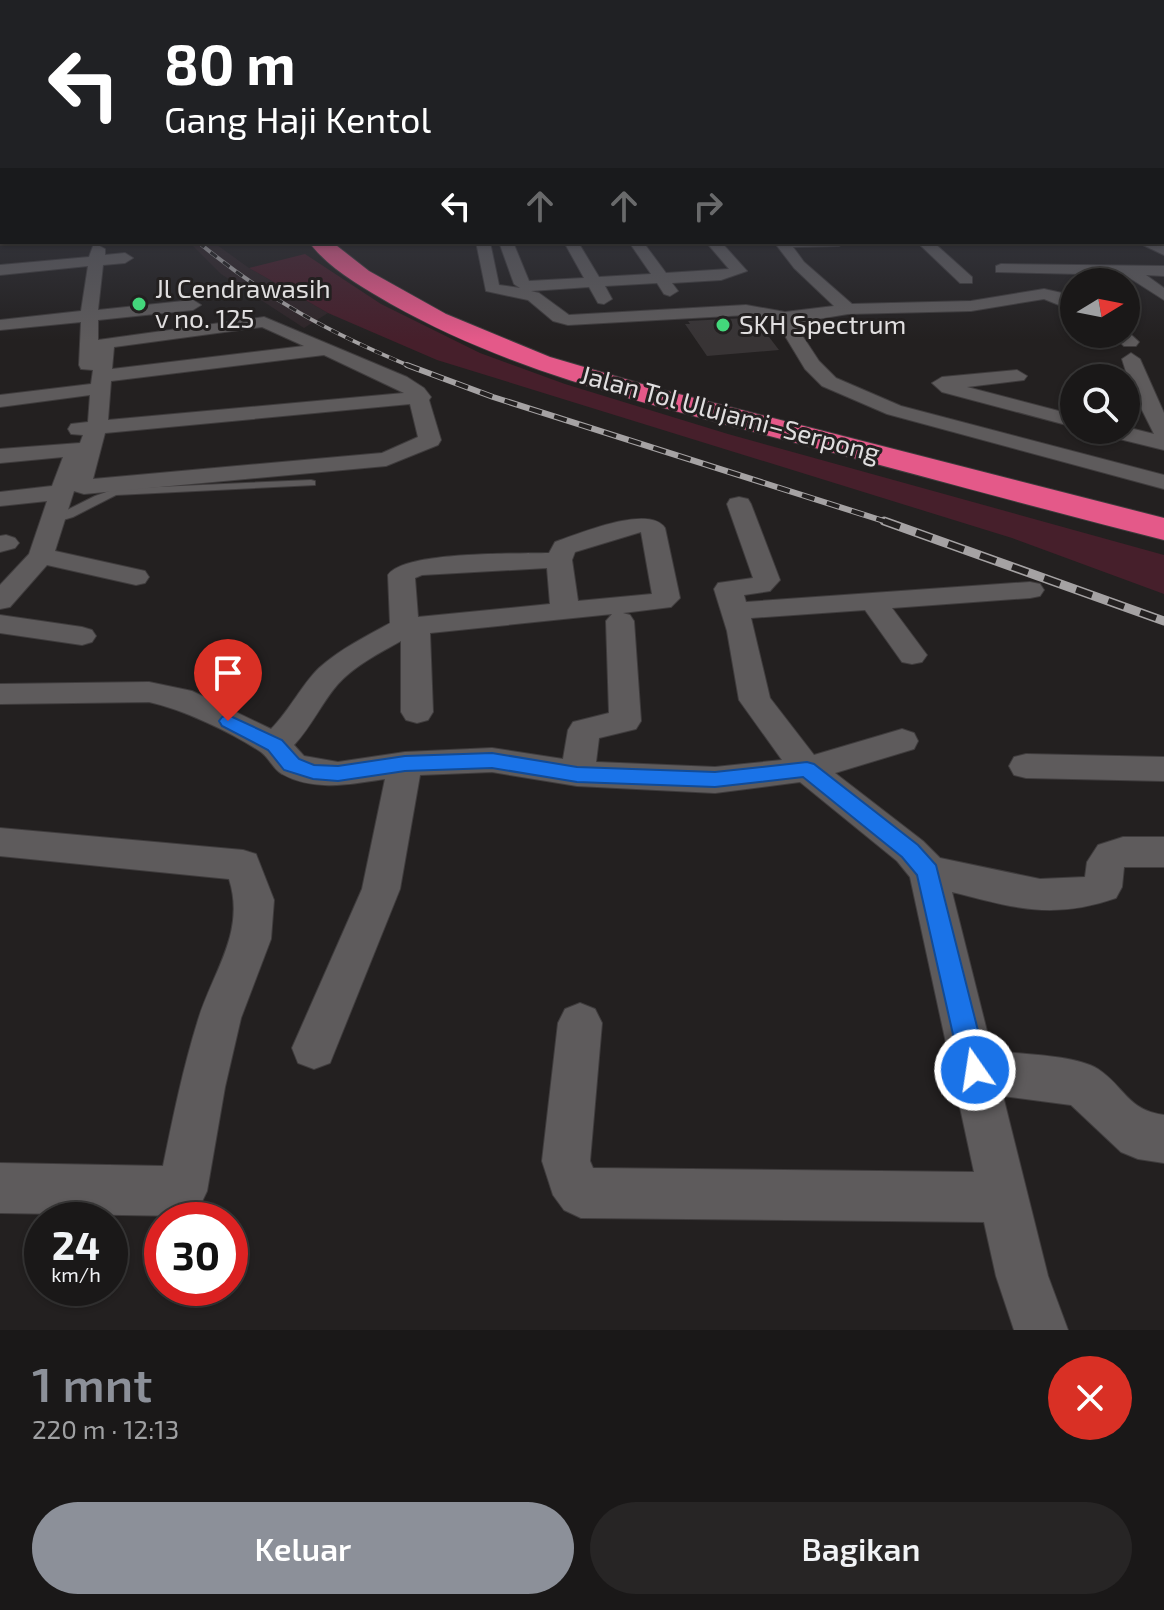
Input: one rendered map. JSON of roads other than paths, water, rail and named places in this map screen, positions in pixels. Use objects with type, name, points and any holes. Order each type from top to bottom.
[{"type":"highway","name":"Jalan Tol Ulujami–Serpong","points":[[322,244],[365,278],[404,302],[448,325],[532,358],[653,397],[1164,529]]},
{"type":"highway","name":"Jalan Tol Ulujami–Serpong","points":[[349,244],[416,290],[583,357],[706,392],[1164,506]]},
{"type":"street","points":[[483,244],[492,288],[533,296],[559,317],[568,320],[727,293]]},
{"type":"street","points":[[507,244],[522,284],[537,287],[662,279],[727,293],[785,317],[848,309],[963,307],[1052,294],[1060,298]]},
{"type":"street","points":[[572,244],[613,315]]},
{"type":"street","points":[[637,244],[683,309]]},
{"type":"street","points":[[715,244],[739,271],[727,293]]},
{"type":"street","points":[[778,244],[848,309]]},
{"type":"street","points":[[926,244],[966,280]]},
{"type":"street","points":[[0,599],[41,556],[88,414],[105,343],[269,323],[400,381],[421,397],[430,440],[386,459],[84,487],[80,484],[88,414],[96,255]]},
{"type":"street","points":[[0,270],[22,273],[96,255],[125,258]]},
{"type":"street","points":[[1001,269],[1060,270]]},
{"type":"street","points":[[1140,271],[1161,269]]},
{"type":"street","points":[[1140,278],[1164,295]]},
{"type":"street","points":[[0,313],[193,305]]},
{"type":"street","points":[[0,325],[91,311]]},
{"type":"street","points":[[785,317],[785,323],[812,365],[829,382],[838,386],[916,417],[1164,482]]},
{"type":"street","points":[[1128,348],[1141,388],[1164,433]]},
{"type":"street","points":[[0,456],[88,414],[327,349]]},
{"type":"street","points":[[1017,376],[942,383],[949,388],[1060,418]]},
{"type":"street","points":[[987,378],[1038,412]]},
{"type":"street","points":[[264,406],[400,381]]},
{"type":"street","points":[[3,408],[158,417],[264,406],[421,397]]},
{"type":"street","points":[[1140,437],[1164,443]]},
{"type":"street","points":[[0,499],[62,492]]},
{"type":"street","points":[[739,504],[767,580],[760,585],[730,587],[755,700],[807,769],[910,851],[928,871],[1022,1276],[1041,1330]]},
{"type":"street","points":[[275,745],[300,719],[327,677],[361,651],[410,626],[654,603],[666,598],[653,528],[647,525],[572,542],[564,547],[559,560],[565,610]]},
{"type":"street","points":[[41,556],[136,577]]},
{"type":"street","points":[[417,712],[410,626],[401,575],[416,567],[559,560]]},
{"type":"street","points":[[734,611],[1030,590]]},
{"type":"street","points":[[873,602],[912,655]]},
{"type":"street","points":[[577,774],[584,730],[625,721],[620,621]]},
{"type":"street","points":[[0,624],[82,636]]},
{"type":"street","points":[[0,694],[107,691],[149,692],[181,698],[275,745],[292,765],[313,772],[338,774],[405,764],[492,760],[577,774],[715,780],[807,769],[902,741]]},
{"type":"street","points":[[314,1048],[381,889],[405,764]]},
{"type":"street","points":[[1026,766],[1164,769]]},
{"type":"street","points":[[0,842],[243,865],[255,900],[251,939],[220,1018],[182,1191],[0,1188]]},
{"type":"street","points":[[928,871],[1055,897],[1087,895],[1103,887],[1106,862],[1111,855],[1164,852]]},
{"type":"street","points":[[580,1023],[566,1161],[570,1178],[581,1193],[1004,1197]]},
{"type":"street","points":[[975,1070],[1082,1085],[1127,1128],[1138,1135],[1164,1139]]},
{"type":"lane","points":[[53,520],[65,517],[101,495],[115,492],[311,483]]},
{"type":"railway","points":[[201,244],[274,298],[354,341],[410,366]]},
{"type":"railway","points":[[410,366],[493,397],[886,522]]},
{"type":"railway","points":[[886,522],[1164,621]]},
{"type":"place","name":"Jl Cendrawasih v no. 125","points":[[139,304]]},
{"type":"place","name":"SKH Spectrum","points":[[723,325]]}]
